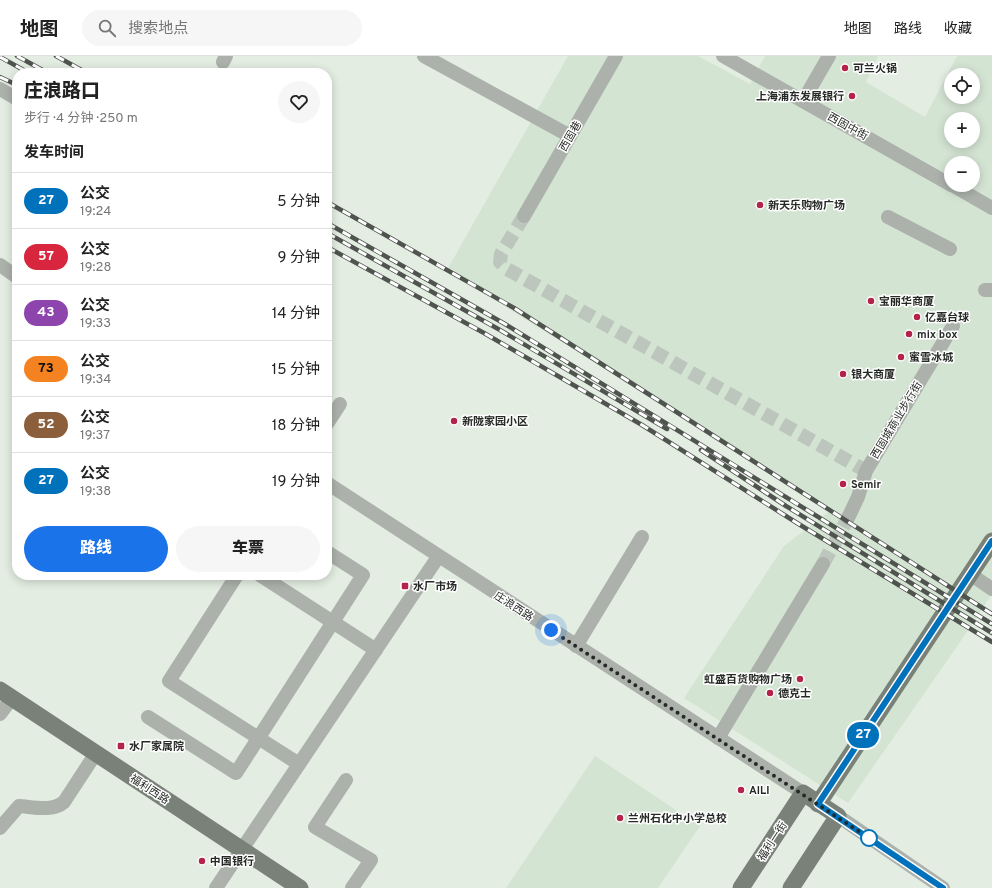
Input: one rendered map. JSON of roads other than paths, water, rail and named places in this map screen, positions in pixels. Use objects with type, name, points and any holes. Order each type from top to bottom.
[{"type":"main road","points":[[818,804],[992,541]]},
{"type":"main road","name":"福利西路","points":[[6,694],[300,888]]},
{"type":"main road","points":[[791,888],[838,816],[803,794]]},
{"type":"main road","name":"福利一街","points":[[741,888],[803,794]]},
{"type":"street","points":[[424,56],[570,136]]},
{"type":"street","name":"西固巷","points":[[524,216],[616,56]]},
{"type":"street","name":"西固中街","points":[[723,56],[944,181]]},
{"type":"street","points":[[803,101],[829,56]]},
{"type":"street","points":[[0,89],[12,96]]},
{"type":"street","name":"西固中街","points":[[963,192],[992,208]]},
{"type":"street","points":[[888,217],[950,249]]},
{"type":"street","points":[[0,266],[12,274]]},
{"type":"street","name":"西固城商业步行街","points":[[848,518],[858,497],[866,471],[953,326]]},
{"type":"street","points":[[332,416],[340,404]]},
{"type":"street","name":"庄浪西路","points":[[332,486],[803,794]]},
{"type":"street","points":[[576,646],[642,537]]},
{"type":"street","points":[[148,717],[236,773],[363,575],[332,555]]},
{"type":"street","points":[[216,888],[438,557]]},
{"type":"street","points":[[718,738],[823,564]]},
{"type":"street","points":[[970,574],[992,589]]},
{"type":"street","points":[[234,580],[169,681],[299,764]]},
{"type":"street","points":[[268,580],[376,650]]},
{"type":"street","points":[[0,714],[6,694]]},
{"type":"street","points":[[0,828],[19,806],[41,808],[58,807],[64,802],[96,754]]},
{"type":"street","points":[[346,780],[315,826],[371,860],[352,888]]},
{"type":"street","points":[[838,816],[943,888]]},
{"type":"tunnel","points":[[524,216],[501,254],[500,262],[507,269],[866,471]]},
{"type":"tunnel","points":[[823,564],[848,518]]},
{"type":"railway","points":[[17,56],[39,68]]},
{"type":"railway","points":[[56,56],[78,68]]},
{"type":"railway","points":[[0,57],[20,68]]},
{"type":"railway","points":[[0,77],[12,83]]},
{"type":"railway","points":[[332,205],[514,308],[992,614]]},
{"type":"railway","points":[[332,226],[505,324],[992,624]]},
{"type":"railway","points":[[332,236],[500,330],[667,429]]},
{"type":"railway","points":[[332,250],[484,333],[642,425],[797,523],[992,642]]},
{"type":"railway","points":[[701,450],[786,506],[992,633]]},
{"type":"place","name":"可兰火锅","points":[[845,68]]},
{"type":"place","name":"上海浦东发展银行","points":[[852,96]]},
{"type":"place","name":"新天乐购物广场","points":[[760,205]]},
{"type":"place","name":"宝丽华商厦","points":[[871,301]]},
{"type":"place","name":"亿嘉台球","points":[[917,317]]},
{"type":"place","name":"mix box","points":[[909,334]]},
{"type":"place","name":"蜜雪冰城","points":[[901,357]]},
{"type":"place","name":"银大商厦","points":[[843,374]]},
{"type":"place","name":"新陇家园小区","points":[[454,421]]},
{"type":"place","name":"Semir","points":[[843,484]]},
{"type":"place","name":"水厂市场","points":[[405,586]]},
{"type":"place","name":"虹盛百货购物广场","points":[[800,679]]},
{"type":"place","name":"德克士","points":[[770,693]]},
{"type":"place","name":"水厂家属院","points":[[121,746]]},
{"type":"place","name":"AILI","points":[[741,790]]},
{"type":"place","name":"兰州石化中小学总校","points":[[620,818]]},
{"type":"place","name":"中国银行","points":[[202,861]]}]
